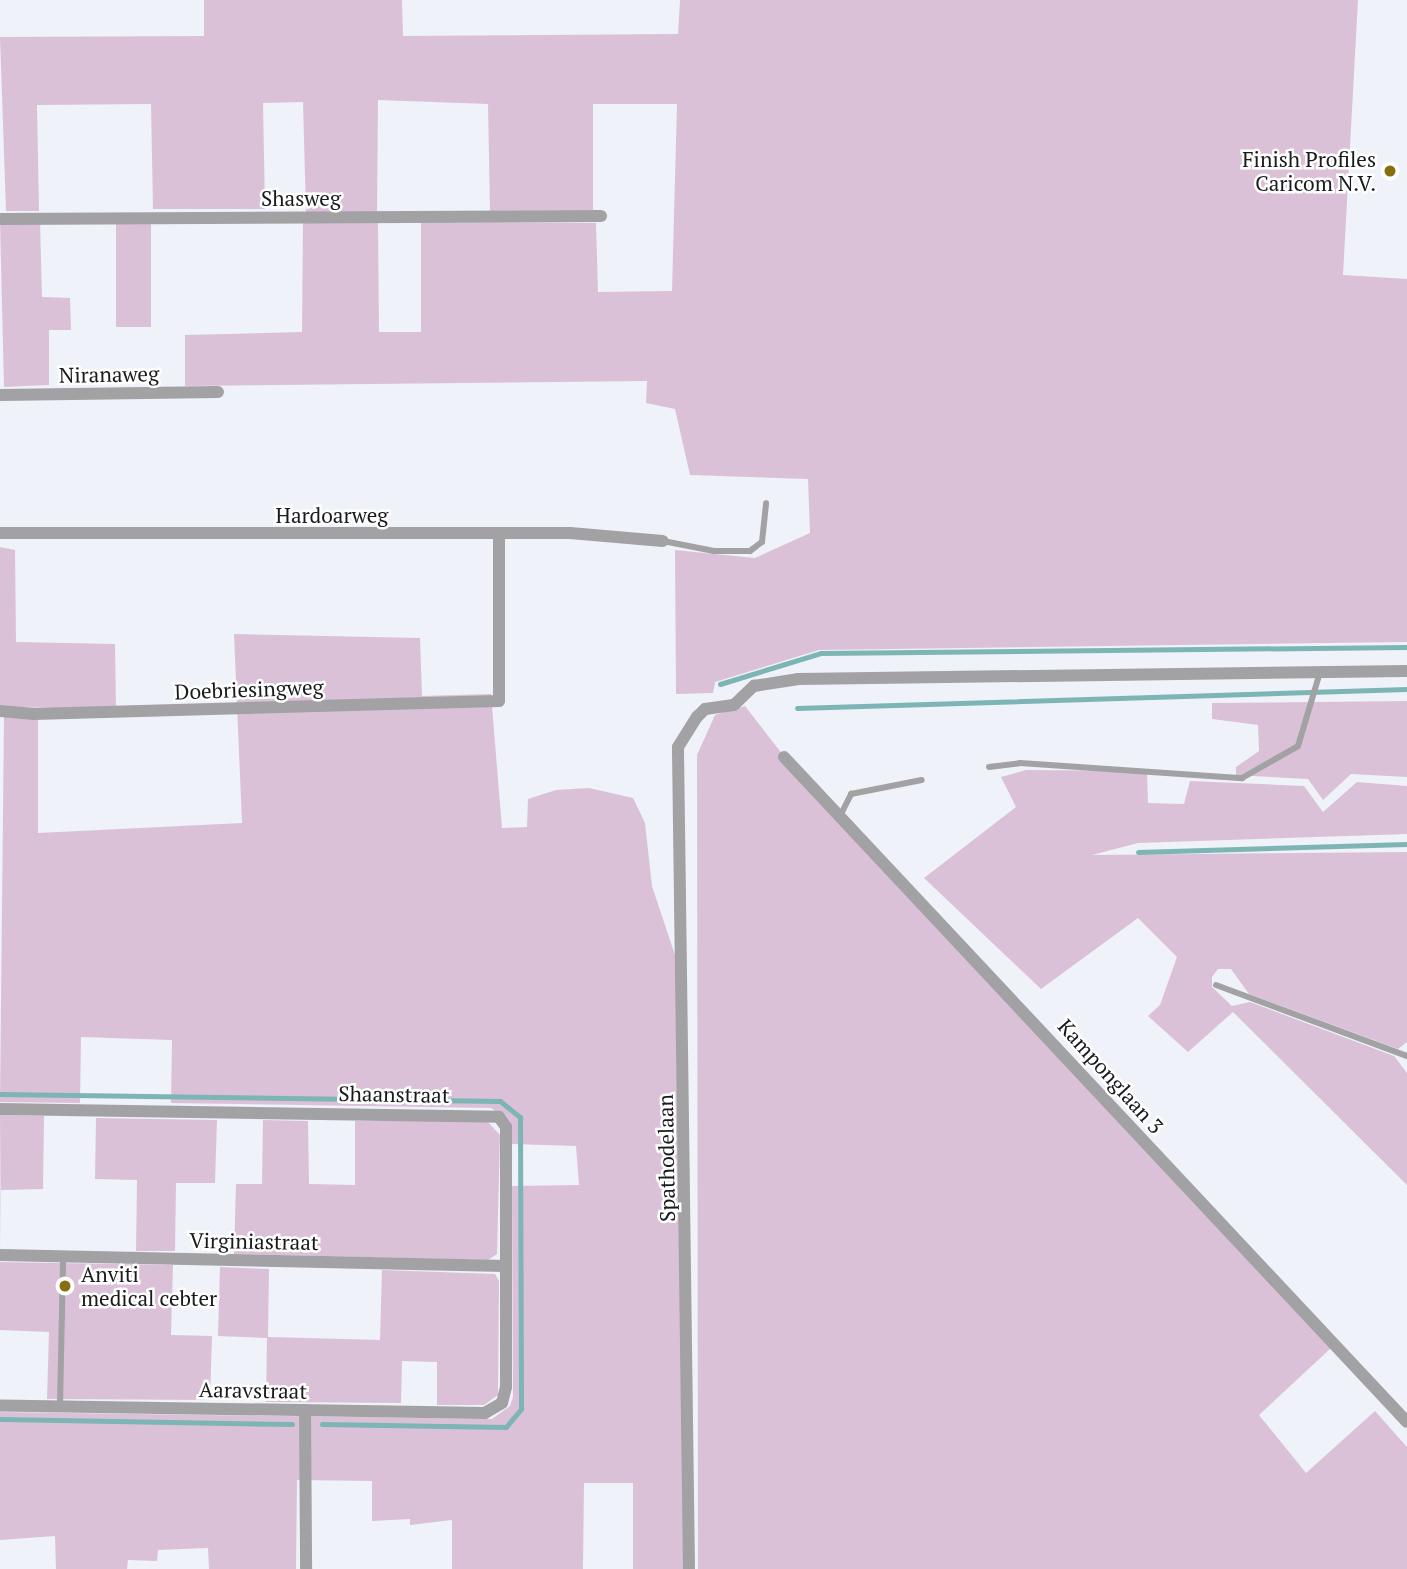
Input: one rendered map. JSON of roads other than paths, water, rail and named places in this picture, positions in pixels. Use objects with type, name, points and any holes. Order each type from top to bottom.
[{"type":"street","name":"Shasweg","points":[[0,219],[601,216]]},
{"type":"street","name":"Niranaweg","points":[[0,395],[218,393]]},
{"type":"street","name":"Hardoarweg","points":[[0,533],[626,535],[663,541]]},
{"type":"street","name":"Doebriesingweg","points":[[0,711],[34,714],[499,701],[499,535]]},
{"type":"street","points":[[1320,672],[1407,671]]},
{"type":"street","name":"Spathodelaan","points":[[690,1569],[678,747],[705,709],[734,705],[754,686],[799,678],[1320,672]]},
{"type":"street","name":"Kamponglaan 3","points":[[784,757],[1407,1422]]},
{"type":"street","name":"Shaanstraat","points":[[0,1109],[499,1117],[506,1126],[506,1387],[502,1403]]},
{"type":"street","name":"Virginiastraat","points":[[0,1255],[506,1266]]},
{"type":"street","name":"Aaravstraat","points":[[0,1405],[485,1413],[502,1403]]},
{"type":"street","points":[[305,1410],[306,1569]]},
{"type":"lane","points":[[663,541],[714,551],[750,551],[762,542],[766,503]]},
{"type":"lane","points":[[989,767],[1020,763],[1242,778],[1298,746],[1320,672]]},
{"type":"lane","points":[[840,816],[851,794],[922,780]]},
{"type":"lane","points":[[1216,985],[1407,1056]]},
{"type":"lane","points":[[60,1406],[64,1257]]},
{"type":"waterway","points":[[720,684],[821,653],[1407,647]]},
{"type":"waterway","points":[[797,708],[1407,689]]},
{"type":"waterway","points":[[1138,852],[1407,844]]},
{"type":"waterway","points":[[0,1094],[500,1101],[520,1117],[521,1409],[506,1427],[322,1424]]},
{"type":"waterway","points":[[0,1419],[292,1424]]},
{"type":"place","name":"Finish Profiles Caricom N.V.","points":[[1390,171]]},
{"type":"place","name":"Anviti medical cebter","points":[[65,1286]]}]
